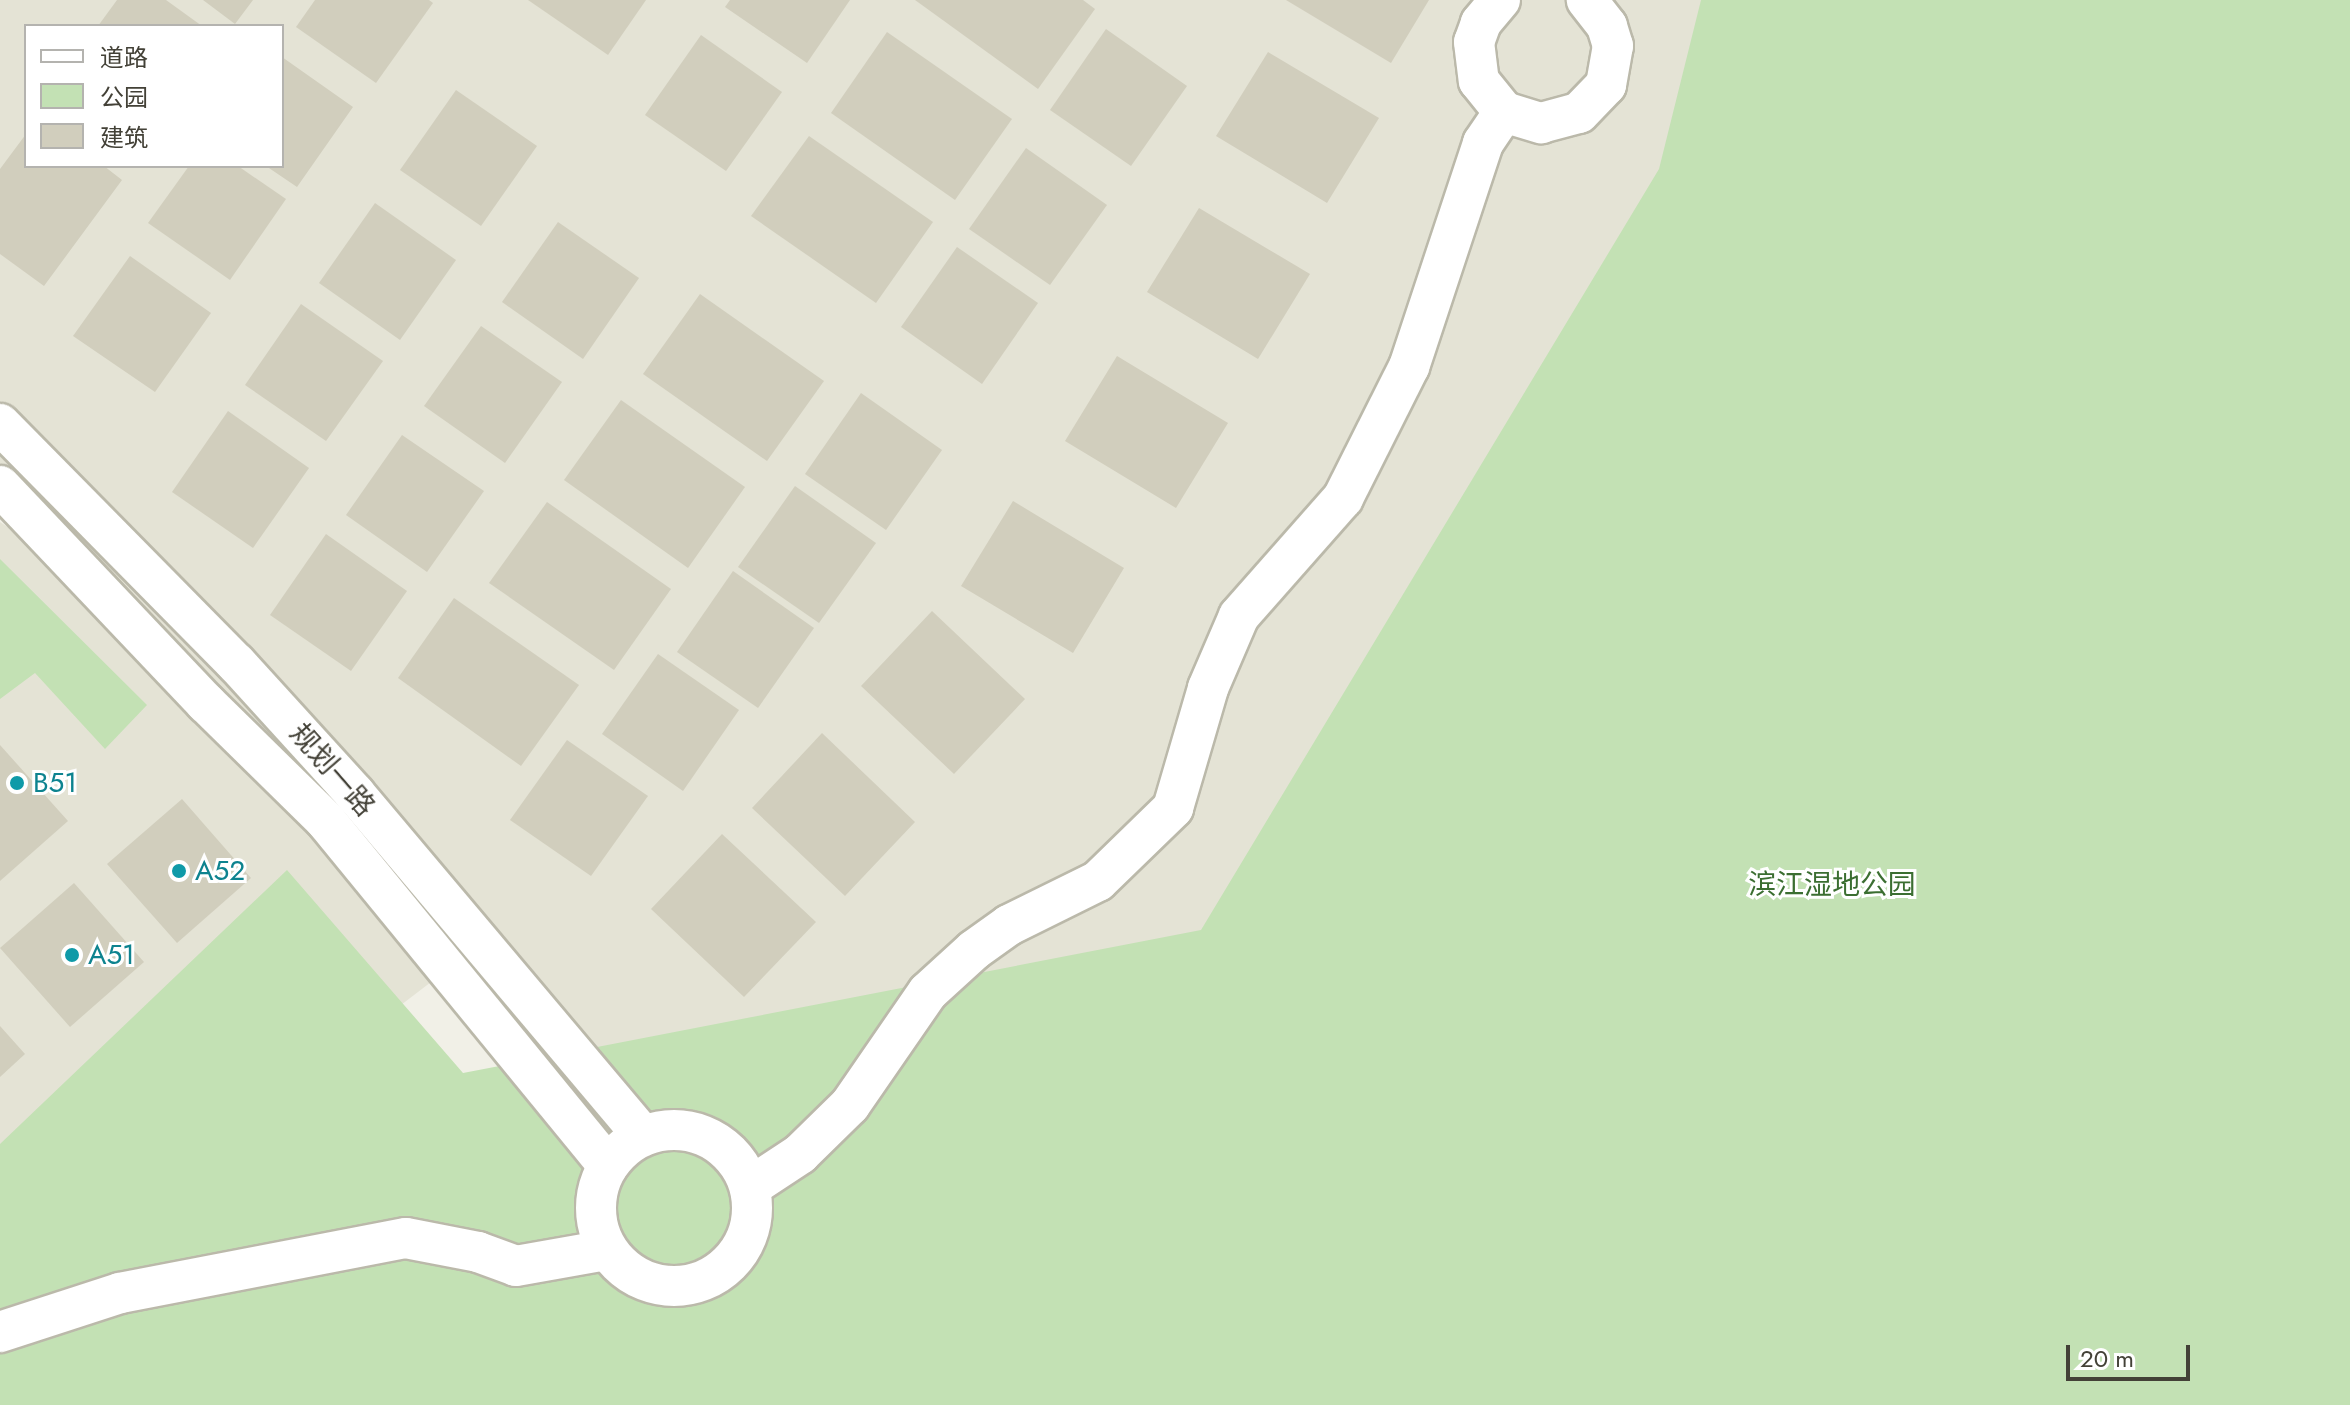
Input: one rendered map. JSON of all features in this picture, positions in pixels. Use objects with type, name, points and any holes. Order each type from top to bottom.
[{"type":"street","points":[[1500,0],[1481,23],[1474,62],[1489,98],[1504,112],[1541,123],[1560,121],[1595,100],[1612,66],[1613,46],[1607,26],[1587,0]]},
{"type":"street","points":[[750,1187],[800,1154],[850,1105],[928,992],[974,950],[1009,925],[1098,881],[1173,808],[1208,688],[1239,616],[1343,498],[1409,367],[1483,143],[1504,112]]},
{"type":"street","name":"规划一路","points":[[0,424],[246,674],[643,1136]]},
{"type":"street","name":"规划一路","points":[[0,486],[206,703],[326,821],[608,1165]]},
{"type":"street","points":[[664,1130],[708,1137],[727,1149],[750,1187],[749,1231],[732,1260],[705,1280],[661,1286],[630,1273],[607,1250],[595,1207],[608,1165],[643,1136],[664,1130]]},
{"type":"street","points":[[0,1332],[120,1293],[406,1238],[478,1252],[516,1266],[607,1250]]},
{"type":"shaded area","points":[[0,0],[2114,0],[814,1405],[452,966],[155,1193],[0,1231],[0,522],[179,642],[0,504]]},
{"type":"green space","name":"滨江湿地公园","points":[[1701,0],[2350,0],[2350,1405],[0,1405],[0,1144],[287,870],[463,1073],[1201,930],[1659,169]]},
{"type":"green space","points":[[0,559],[147,705],[105,749],[35,673],[0,699]]},
{"type":"building","points":[[117,0],[166,0],[199,24],[99,24]]},
{"type":"building","points":[[203,0],[253,0],[235,24]]},
{"type":"building","points":[[315,0],[429,0],[433,3],[376,83],[296,27]]},
{"type":"building","points":[[528,0],[646,0],[608,55]]},
{"type":"building","points":[[730,0],[850,0],[807,63],[725,7]]},
{"type":"building","points":[[915,0],[1083,0],[1095,9],[1038,89]]},
{"type":"building","points":[[1286,0],[1429,0],[1391,63]]},
{"type":"building","points":[[1106,29],[1187,86],[1131,166],[1050,110]]},
{"type":"building","points":[[887,32],[1012,119],[955,200],[831,113]]},
{"type":"building","points":[[701,35],[782,92],[726,171],[645,115]]},
{"type":"building","points":[[1268,52],[1379,118],[1327,203],[1216,136]]},
{"type":"building","points":[[284,58],[353,107],[297,187],[269,168],[284,168]]},
{"type":"building","points":[[456,90],[537,146],[481,226],[400,170]]},
{"type":"building","points":[[809,136],[933,222],[876,303],[751,216]]},
{"type":"building","points":[[24,137],[24,168],[107,168],[122,180],[44,286],[0,254],[0,169]]},
{"type":"building","points":[[1026,148],[1107,205],[1050,285],[969,229]]},
{"type":"building","points":[[188,168],[241,168],[286,199],[230,280],[148,223]]},
{"type":"building","points":[[375,203],[456,260],[400,340],[319,283]]},
{"type":"building","points":[[1199,208],[1310,274],[1258,359],[1147,292]]},
{"type":"building","points":[[558,222],[639,278],[583,359],[502,302]]},
{"type":"building","points":[[957,247],[1038,303],[982,384],[901,327]]},
{"type":"building","points":[[130,256],[211,313],[155,392],[73,336]]},
{"type":"building","points":[[700,294],[824,381],[767,461],[643,374]]},
{"type":"building","points":[[301,304],[383,361],[326,441],[245,385]]},
{"type":"building","points":[[481,326],[562,382],[505,463],[424,406]]},
{"type":"building","points":[[1117,356],[1228,423],[1176,508],[1065,441]]},
{"type":"building","points":[[861,393],[942,450],[886,530],[805,474]]},
{"type":"building","points":[[621,400],[745,487],[688,568],[564,480]]},
{"type":"building","points":[[228,411],[309,468],[253,548],[172,492]]},
{"type":"building","points":[[402,435],[484,491],[427,572],[346,515]]},
{"type":"building","points":[[795,486],[876,543],[819,623],[738,567]]},
{"type":"building","points":[[1013,501],[1124,568],[1073,653],[961,586]]},
{"type":"building","points":[[547,502],[671,589],[614,670],[489,583]]},
{"type":"building","points":[[326,534],[407,591],[351,671],[270,615]]},
{"type":"building","points":[[733,571],[814,628],[758,708],[677,652]]},
{"type":"building","points":[[454,598],[579,685],[521,766],[398,678]]},
{"type":"building","points":[[932,611],[1025,699],[954,774],[861,686]]},
{"type":"building","points":[[658,654],[739,710],[683,791],[602,734]]},
{"type":"building","points":[[822,733],[915,822],[845,896],[752,808]]},
{"type":"building","points":[[567,740],[648,796],[591,876],[510,820]]},
{"type":"building","name":"B51","points":[[0,745],[68,821],[0,881]]},
{"type":"building","name":"A52","points":[[182,799],[251,878],[177,943],[107,864]]},
{"type":"building","points":[[722,834],[816,922],[744,997],[651,909]]},
{"type":"building","name":"A51","points":[[74,883],[144,962],[70,1027],[0,948]]},
{"type":"building","points":[[0,1026],[25,1054],[0,1077]]},
{"type":"place","name":"B51","points":[[17,783]]},
{"type":"place","name":"A52","points":[[179,871]]},
{"type":"place","name":"A51","points":[[72,955]]}]
